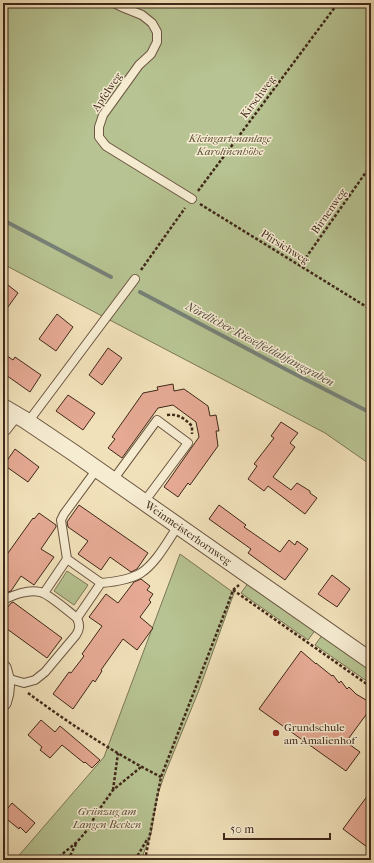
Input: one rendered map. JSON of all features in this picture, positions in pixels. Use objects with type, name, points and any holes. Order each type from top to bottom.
[{"type":"street","name":"Weinmeisterhornweg","points":[[9,410],[248,574],[371,662]]},
{"type":"street","points":[[3,428],[9,410]]},
{"type":"street","points":[[3,702],[6,689],[5,674]]},
{"type":"lane","name":"Apfelweg","points":[[114,3],[122,8],[142,15],[152,23],[157,32],[157,42],[151,54],[139,65],[103,115],[99,127],[99,137],[106,146],[192,199]]},
{"type":"lane","points":[[28,422],[135,279]]},
{"type":"lane","points":[[112,480],[156,420],[188,443],[144,502]]},
{"type":"lane","points":[[44,593],[67,559],[61,520],[96,469]]},
{"type":"lane","points":[[77,618],[101,583],[130,577],[139,574],[146,569],[159,554],[178,526]]},
{"type":"lane","points":[[67,559],[101,583]]},
{"type":"lane","points":[[3,600],[32,591],[44,593],[77,618],[79,623],[79,631],[46,672],[35,680],[24,683],[5,674]]},
{"type":"path","name":"Kirschweg","points":[[135,279],[192,199],[338,3]]},
{"type":"path","name":"Birnenweg","points":[[300,266],[371,165]]},
{"type":"path","name":"Pfirsichweg","points":[[192,199],[370,309]]},
{"type":"path","points":[[145,860],[161,777],[234,590],[248,574]]},
{"type":"path","points":[[234,590],[371,687]]},
{"type":"path","points":[[25,692],[77,728],[141,767],[161,777]]},
{"type":"path","points":[[113,790],[118,753]]},
{"type":"path","points":[[55,860],[77,842],[89,828],[96,814],[113,790],[141,767]]},
{"type":"path","points":[[135,860],[149,836]]},
{"type":"path","points":[[68,860],[77,842]]},
{"type":"green space","name":"Kleingartenanlage Karolinenhöhe","points":[[3,3],[371,3],[371,465],[325,433],[3,264]]},
{"type":"green space","name":"Grünzug am Langen Becken","points":[[180,554],[234,593],[199,690],[164,776],[157,797],[151,834],[141,860],[15,860],[104,757]]},
{"type":"green space","points":[[67,571],[88,585],[74,605],[54,591]]},
{"type":"green space","points":[[249,582],[316,629],[308,640],[241,593]]},
{"type":"green space","points":[[323,634],[371,667],[371,684],[315,645]]},
{"type":"building","points":[[3,281],[18,293],[3,314]]},
{"type":"building","points":[[57,314],[73,327],[56,351],[39,339]]},
{"type":"building","points":[[108,348],[122,358],[102,385],[89,375]]},
{"type":"building","points":[[3,353],[13,360],[15,357],[41,375],[30,392],[3,373]]},
{"type":"building","points":[[173,384],[174,391],[184,389],[208,406],[210,416],[216,415],[219,431],[216,431],[218,446],[190,485],[188,483],[178,497],[164,487],[199,437],[196,422],[173,405],[158,408],[122,458],[108,448],[115,439],[112,437],[143,393],[158,390],[157,387]]},
{"type":"building","points":[[68,395],[95,413],[83,430],[56,411]]},
{"type":"building","points":[[281,422],[298,433],[290,443],[295,447],[273,477],[291,490],[297,483],[310,491],[310,493],[317,498],[305,514],[268,486],[264,491],[248,479],[257,466],[254,464],[274,438],[271,436]]},
{"type":"building","points":[[15,449],[39,467],[28,482],[4,465]]},
{"type":"building","points":[[79,505],[148,553],[137,569],[131,572],[110,557],[101,570],[78,554],[88,541],[68,527],[67,522]]},
{"type":"building","points":[[219,505],[246,525],[244,527],[280,552],[289,540],[295,545],[297,541],[308,549],[285,580],[248,553],[251,549],[209,519]]},
{"type":"building","points":[[39,513],[56,525],[41,549],[54,557],[34,585],[21,576],[11,591],[3,594],[3,560],[33,518],[34,519]]},
{"type":"building","points":[[332,575],[350,589],[337,607],[318,594]]},
{"type":"building","points":[[141,579],[150,586],[147,590],[153,594],[149,600],[151,602],[140,617],[153,628],[137,650],[123,639],[101,670],[102,671],[95,682],[93,680],[73,709],[53,694],[69,672],[71,673],[84,656],[82,654],[102,626],[89,617],[106,594],[118,603],[134,582]]},
{"type":"building","points":[[13,602],[62,638],[47,658],[3,626],[3,613]]},
{"type":"building","points":[[301,651],[332,676],[333,675],[339,683],[341,681],[347,689],[349,687],[356,694],[371,703],[371,708],[346,742],[360,752],[346,771],[259,709]]},
{"type":"building","points":[[41,720],[55,732],[60,726],[100,760],[92,768],[62,745],[50,758],[40,750],[42,747],[28,735]]},
{"type":"building","points":[[371,791],[371,850],[343,829]]},
{"type":"building","points":[[12,803],[35,823],[26,833],[20,827],[19,829],[3,816]]},
{"type":"waterway","name":"Nördlicher Rieselfeldabfanggraben","points":[[3,220],[111,277]]},
{"type":"waterway","name":"Nördlicher Rieselfeldabfanggraben","points":[[140,292],[371,413]]},
{"type":"place","name":"Grundschule am Amalienhof","points":[[276,733]]}]
